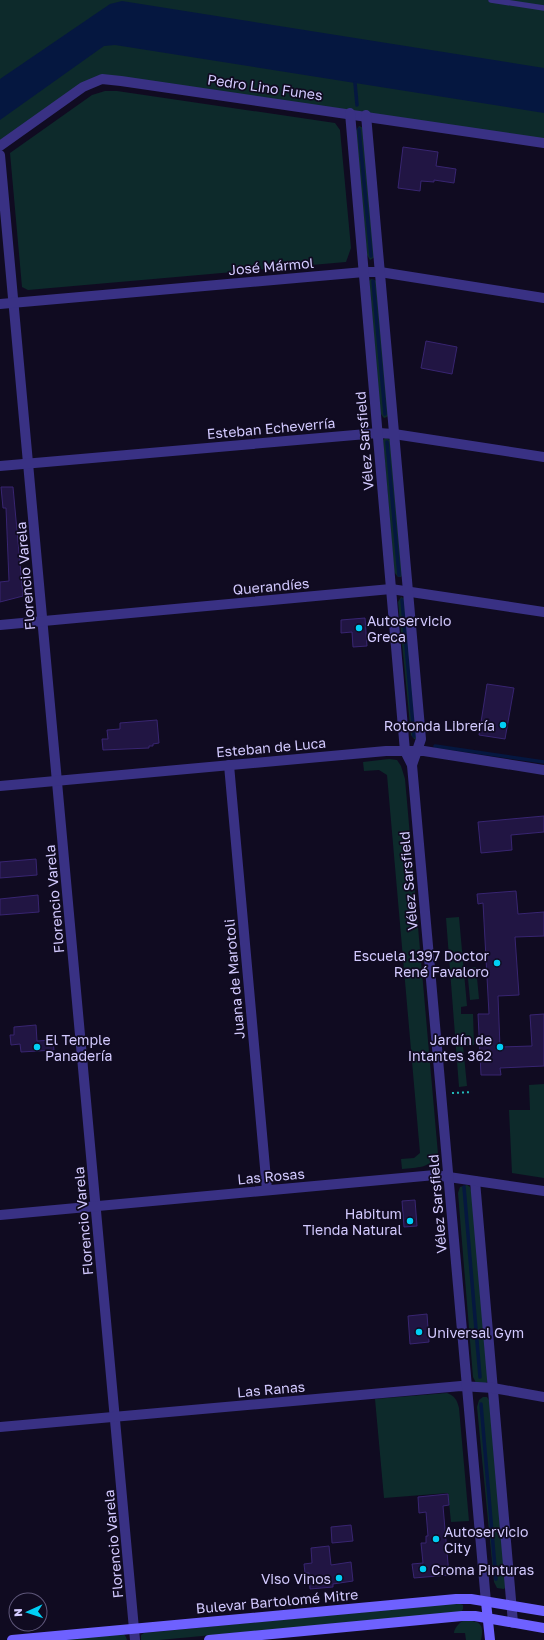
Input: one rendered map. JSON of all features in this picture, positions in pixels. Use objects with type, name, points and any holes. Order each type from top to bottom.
[{"type":"main road","name":"Bulevar Bartolomé Mitre","points":[[12,1640],[456,1599],[471,1599],[544,1611]]},
{"type":"main road","name":"Vélez Sarsfield","points":[[486,1602],[490,1640]]},
{"type":"main road","points":[[209,1640],[462,1616],[475,1616],[544,1628]]},
{"type":"street","name":"Pedro Lino Funes","points":[[0,146],[83,87],[102,80],[121,80],[544,143]]},
{"type":"street","name":"Vélez Sarsfield","points":[[350,113],[405,751],[412,765],[486,1602]]},
{"type":"street","name":"Vélez Sarsfield","points":[[366,116],[421,739],[412,765]]},
{"type":"street","name":"Florencio Varela","points":[[0,155],[135,1640]]},
{"type":"street","name":"José Mármol","points":[[0,304],[364,272],[380,272],[544,298]]},
{"type":"street","name":"Esteban Echeverría","points":[[0,466],[378,433],[394,434],[544,457]]},
{"type":"street","name":"Querandíes","points":[[0,625],[391,589],[544,612]]},
{"type":"street","name":"Esteban de Luca","points":[[0,786],[386,751],[418,750],[544,770]]},
{"type":"street","name":"Juana de Marotoli","points":[[229,765],[267,1190]]},
{"type":"street","name":"Las Rosas","points":[[0,1214],[435,1175],[544,1191]]},
{"type":"street","points":[[475,1181],[513,1623]]},
{"type":"street","name":"Las Ranas","points":[[0,1427],[467,1386],[493,1388],[544,1397]]},
{"type":"lane","points":[[491,0],[544,8]]},
{"type":"path","points":[[441,1092],[472,1092]]},
{"type":"green space","points":[[0,0],[544,0],[544,143],[102,79],[0,146]]},
{"type":"green space","points":[[105,91],[117,91],[335,123],[340,130],[351,248],[346,262],[28,290],[22,287],[10,153],[92,95]]},
{"type":"green space","points":[[359,126],[364,128],[375,257],[370,260],[367,255],[355,132]]},
{"type":"green space","points":[[371,279],[377,281],[389,415],[384,418],[380,413],[369,281]]},
{"type":"green space","points":[[385,438],[391,440],[403,574],[401,577],[398,577],[394,572],[383,440]]},
{"type":"green space","points":[[401,597],[405,599],[416,739],[414,739],[411,735],[398,602]]},
{"type":"green space","points":[[389,759],[397,760],[401,766],[405,779],[438,1154],[435,1159],[427,1165],[402,1169],[401,1159],[414,1158],[420,1153],[387,775],[379,770],[364,771],[363,762]]},
{"type":"green space","points":[[459,917],[467,1006],[461,1007],[461,1014],[473,1014],[474,1045],[463,1046],[467,1086],[459,1087],[446,918]]},
{"type":"green space","points":[[476,967],[479,999],[470,1000],[467,968]]},
{"type":"green space","points":[[544,1084],[544,1178],[512,1173],[509,1110],[530,1110],[529,1085]]},
{"type":"green space","points":[[467,1185],[470,1187],[473,1198],[488,1375],[487,1382],[483,1385],[476,1383],[473,1377],[458,1193],[460,1187]]},
{"type":"green space","points":[[447,1393],[452,1395],[459,1408],[469,1521],[451,1522],[448,1493],[384,1498],[375,1399]]},
{"type":"green space","points":[[483,1397],[487,1397],[491,1403],[507,1586],[504,1589],[497,1588],[494,1582],[477,1407],[479,1400]]},
{"type":"green space","points":[[458,1603],[463,1605],[461,1612],[159,1640],[141,1640],[141,1635],[144,1633]]},
{"type":"green space","points":[[464,1620],[474,1621],[480,1624],[482,1630],[481,1640],[466,1640],[465,1633],[454,1633],[458,1625]]},
{"type":"green space","points":[[124,1634],[127,1640],[57,1640]]},
{"type":"water","points":[[122,1],[544,68],[544,113],[115,45],[104,46],[0,120],[0,79],[110,4]]},
{"type":"building","points":[[403,147],[438,152],[436,166],[456,169],[454,183],[434,180],[434,182],[421,181],[420,191],[398,188]]},
{"type":"building","points":[[426,341],[457,347],[452,374],[421,368]]},
{"type":"building","points":[[1,487],[13,487],[23,596],[0,602],[0,582],[9,581],[6,508],[3,508]]},
{"type":"building","points":[[365,618],[367,646],[353,647],[352,632],[341,633],[341,620]]},
{"type":"building","points":[[487,684],[514,688],[505,739],[479,735]]},
{"type":"building","points":[[157,720],[159,743],[149,746],[149,748],[103,750],[102,739],[108,739],[107,730],[120,729],[120,723]]},
{"type":"building","points":[[544,816],[544,832],[511,835],[512,850],[481,853],[478,822]]},
{"type":"building","points":[[36,859],[37,875],[0,878],[0,862]]},
{"type":"building","points":[[516,891],[518,914],[544,912],[544,936],[515,937],[519,995],[498,996],[500,1047],[532,1046],[530,1015],[544,1014],[544,1066],[500,1068],[501,1075],[481,1075],[478,1014],[489,1014],[483,903],[478,904],[477,894]]},
{"type":"building","points":[[38,895],[39,912],[0,915],[0,899]]},
{"type":"building","points":[[36,1025],[37,1041],[53,1040],[54,1050],[21,1052],[20,1044],[11,1045],[10,1035],[14,1035],[14,1027]]},
{"type":"building","points":[[415,1200],[417,1226],[404,1227],[402,1201]]},
{"type":"building","points":[[427,1314],[429,1342],[410,1344],[408,1316]]},
{"type":"building","points":[[448,1494],[449,1505],[443,1506],[449,1575],[414,1578],[412,1564],[423,1563],[421,1543],[426,1543],[426,1536],[428,1536],[426,1512],[419,1513],[418,1497]]},
{"type":"building","points":[[351,1525],[353,1541],[332,1543],[331,1527]]},
{"type":"building","points":[[329,1546],[331,1565],[351,1562],[353,1581],[333,1584],[333,1587],[310,1589],[309,1573],[305,1573],[304,1564],[312,1563],[311,1548]]},
{"type":"waterway","points":[[355,83],[357,105]]},
{"type":"waterway","points":[[359,129],[371,256]]},
{"type":"waterway","points":[[373,281],[385,414]]},
{"type":"waterway","points":[[387,442],[399,575]]},
{"type":"waterway","points":[[402,600],[414,736]]},
{"type":"waterway","points":[[435,746],[544,762]]},
{"type":"waterway","points":[[464,1187],[480,1377]]},
{"type":"waterway","points":[[481,1404],[496,1579]]},
{"type":"place","name":"Autoservicio Greca","points":[[359,628]]},
{"type":"place","name":"Rotonda Librería","points":[[503,725]]},
{"type":"place","name":"Escuela 1397 Doctor René Favaloro","points":[[497,963]]},
{"type":"place","name":"El Temple Panadería","points":[[37,1047]]},
{"type":"place","name":"Jardín de Intantes 362","points":[[500,1047]]},
{"type":"place","name":"Habitum Tienda Natural","points":[[410,1221]]},
{"type":"place","name":"Universal Gym","points":[[419,1332]]},
{"type":"place","name":"Autoservicio City","points":[[436,1539]]},
{"type":"place","name":"Croma Pinturas","points":[[423,1569]]},
{"type":"place","name":"Viso Vinos","points":[[339,1578]]}]
